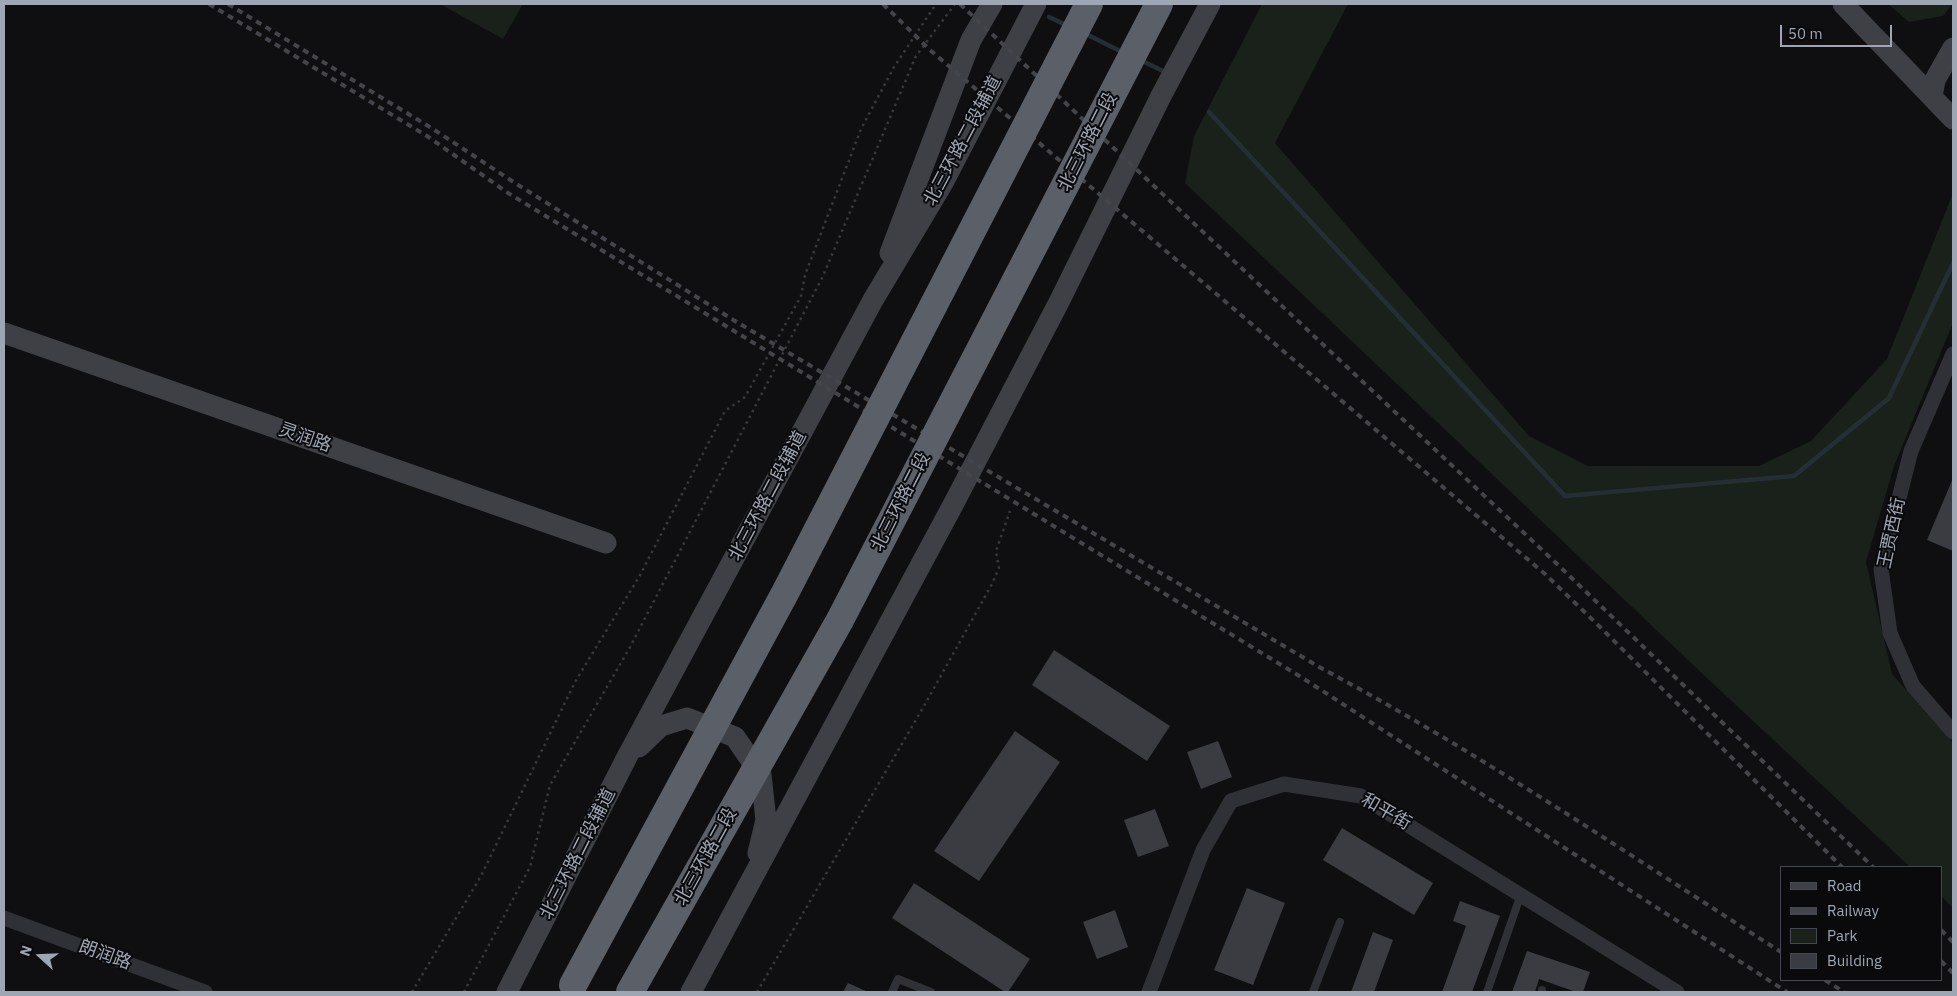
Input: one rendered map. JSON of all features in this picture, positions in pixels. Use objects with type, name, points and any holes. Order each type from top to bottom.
[{"type":"highway","points":[[573,985],[785,593],[1090,4]]},
{"type":"highway","name":"北三环路二段","points":[[630,992],[840,620],[1159,4]]},
{"type":"main road","points":[[874,300],[911,195],[971,40],[992,4]]},
{"type":"main road","name":"北三环路二段辅道","points":[[507,992],[627,757],[874,300],[944,181],[1036,4]]},
{"type":"main road","points":[[691,992],[954,503],[1050,320],[1161,96],[1210,4]]},
{"type":"main road","points":[[1843,4],[1944,88]]},
{"type":"main road","points":[[1862,4],[1944,88],[1953,119]]},
{"type":"main road","points":[[1944,88],[1953,48]]},
{"type":"main road","name":"灵润路","points":[[4,333],[606,544]]},
{"type":"main road","points":[[627,757],[661,726],[687,718],[735,737],[761,775],[766,820],[748,887]]},
{"type":"street","name":"王贾西街","points":[[1953,354],[1911,451],[1881,569],[1890,633],[1913,686],[1953,732]]},
{"type":"street","name":"和平街","points":[[1149,992],[1204,850],[1231,801],[1284,784],[1361,796],[1677,992]]},
{"type":"street","name":"朗润路","points":[[4,918],[205,992]]},
{"type":"lane","points":[[1487,992],[1521,894]]},
{"type":"lane","points":[[1313,992],[1340,922]]},
{"type":"lane","points":[[892,992],[898,979],[930,992]]},
{"type":"path","points":[[412,992],[481,876],[575,682],[639,577],[725,411],[746,396],[802,296],[805,275],[861,128],[894,67],[936,4]]},
{"type":"path","points":[[464,992],[530,867],[550,785],[629,649],[823,276],[916,56],[955,4]]},
{"type":"path","points":[[757,992],[924,706],[992,584],[999,568],[996,551],[1010,511]]},
{"type":"green space","points":[[440,4],[523,4],[503,39]]},
{"type":"green space","points":[[1262,4],[1348,4],[1275,143],[1529,436],[1588,466],[1759,466],[1811,441],[1887,359],[1953,193],[1953,323],[1894,466],[1866,562],[1892,674],[1953,743],[1953,908],[1942,897],[1942,866],[1909,866],[1708,679],[1185,183],[1194,136]]},
{"type":"green space","points":[[1888,4],[1952,4],[1943,16],[1909,22]]},
{"type":"building","points":[[1953,478],[1953,551],[1927,540]]},
{"type":"building","points":[[1054,650],[1170,726],[1147,761],[1032,685]]},
{"type":"building","points":[[1015,731],[1060,762],[979,881],[934,851]]},
{"type":"building","points":[[1218,741],[1232,777],[1201,789],[1187,752]]},
{"type":"building","points":[[1155,809],[1169,846],[1138,857],[1124,820]]},
{"type":"building","points":[[1342,828],[1433,883],[1414,915],[1323,860]]},
{"type":"building","points":[[914,883],[1030,959],[1008,992],[1005,992],[892,918]]},
{"type":"building","points":[[1247,888],[1285,903],[1253,985],[1214,970]]},
{"type":"building","points":[[1460,901],[1500,916],[1472,992],[1442,992],[1466,926],[1453,921]]},
{"type":"building","points":[[1115,910],[1128,947],[1097,959],[1083,922]]},
{"type":"building","points":[[1373,932],[1393,940],[1374,992],[1351,992]]},
{"type":"building","points":[[1527,951],[1590,972],[1583,992],[1576,992],[1539,979],[1535,992],[1512,992]]},
{"type":"building","points":[[848,983],[868,992],[843,992]]},
{"type":"waterway","points":[[1049,17],[1068,26]]},
{"type":"waterway","points":[[1084,33],[1124,53]]},
{"type":"waterway","points":[[1140,60],[1163,71]]},
{"type":"waterway","points":[[1209,112],[1565,496],[1794,476],[1889,398],[1953,263]]},
{"type":"railway","points":[[209,4],[427,136],[508,193],[1301,677],[1787,992]]},
{"type":"railway","points":[[228,4],[433,129],[515,183],[735,321],[1321,668],[1439,735],[1611,842],[1780,951]]},
{"type":"railway","points":[[883,4],[930,50],[1545,574],[1841,866]]},
{"type":"railway","points":[[960,4],[1556,563],[1872,866]]},
{"type":"railway","points":[[1942,931],[1953,942]]},
{"type":"railway","points":[[1942,962],[1953,973]]},
{"type":"railway","points":[[1827,981],[1844,992]]}]
